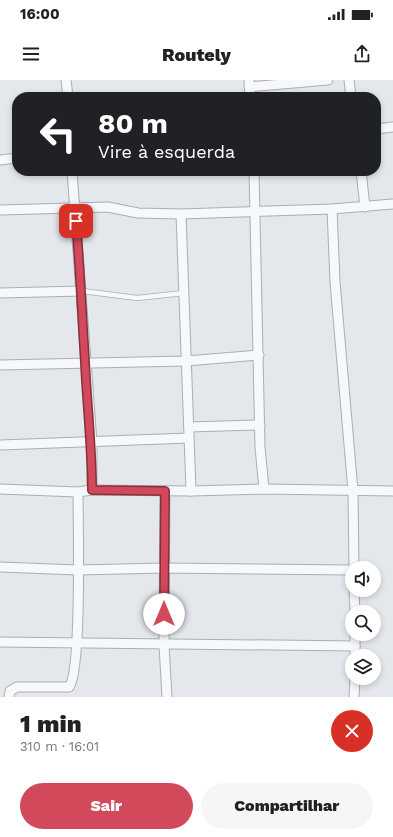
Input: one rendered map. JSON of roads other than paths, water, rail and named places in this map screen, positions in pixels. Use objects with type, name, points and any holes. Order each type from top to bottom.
[{"type":"street","points":[[66,80],[67,92]]},
{"type":"street","points":[[249,84],[328,80]]},
{"type":"street","points":[[349,80],[350,92]]},
{"type":"street","points":[[381,128],[393,127]]},
{"type":"street","points":[[0,160],[12,159]]},
{"type":"street","points":[[72,176],[92,443],[92,490]]},
{"type":"street","points":[[254,176],[260,355],[260,425],[264,489]]},
{"type":"street","points":[[361,176],[365,207]]},
{"type":"street","points":[[0,210],[108,207],[138,213],[255,213],[393,204]]},
{"type":"street","points":[[332,209],[335,282],[353,491],[353,561]]},
{"type":"street","points":[[181,214],[191,491]]},
{"type":"street","points":[[0,293],[82,291]]},
{"type":"street","points":[[0,365],[186,361],[260,355]]},
{"type":"street","points":[[189,427],[260,425]]},
{"type":"street","points":[[0,445],[92,443],[189,438]]},
{"type":"street","points":[[0,489],[78,492],[92,490],[191,491],[264,489],[393,491]]},
{"type":"street","points":[[165,491],[164,645],[167,697]]},
{"type":"street","points":[[9,697],[10,691],[17,687],[69,687],[73,679],[76,642],[78,570],[78,492]]},
{"type":"street","points":[[0,567],[78,570],[164,568],[345,569]]},
{"type":"street","points":[[0,642],[355,646],[355,641]]},
{"type":"street","points":[[354,697],[355,685]]},
{"type":"lane","points":[[82,291],[137,298],[184,293]]}]
